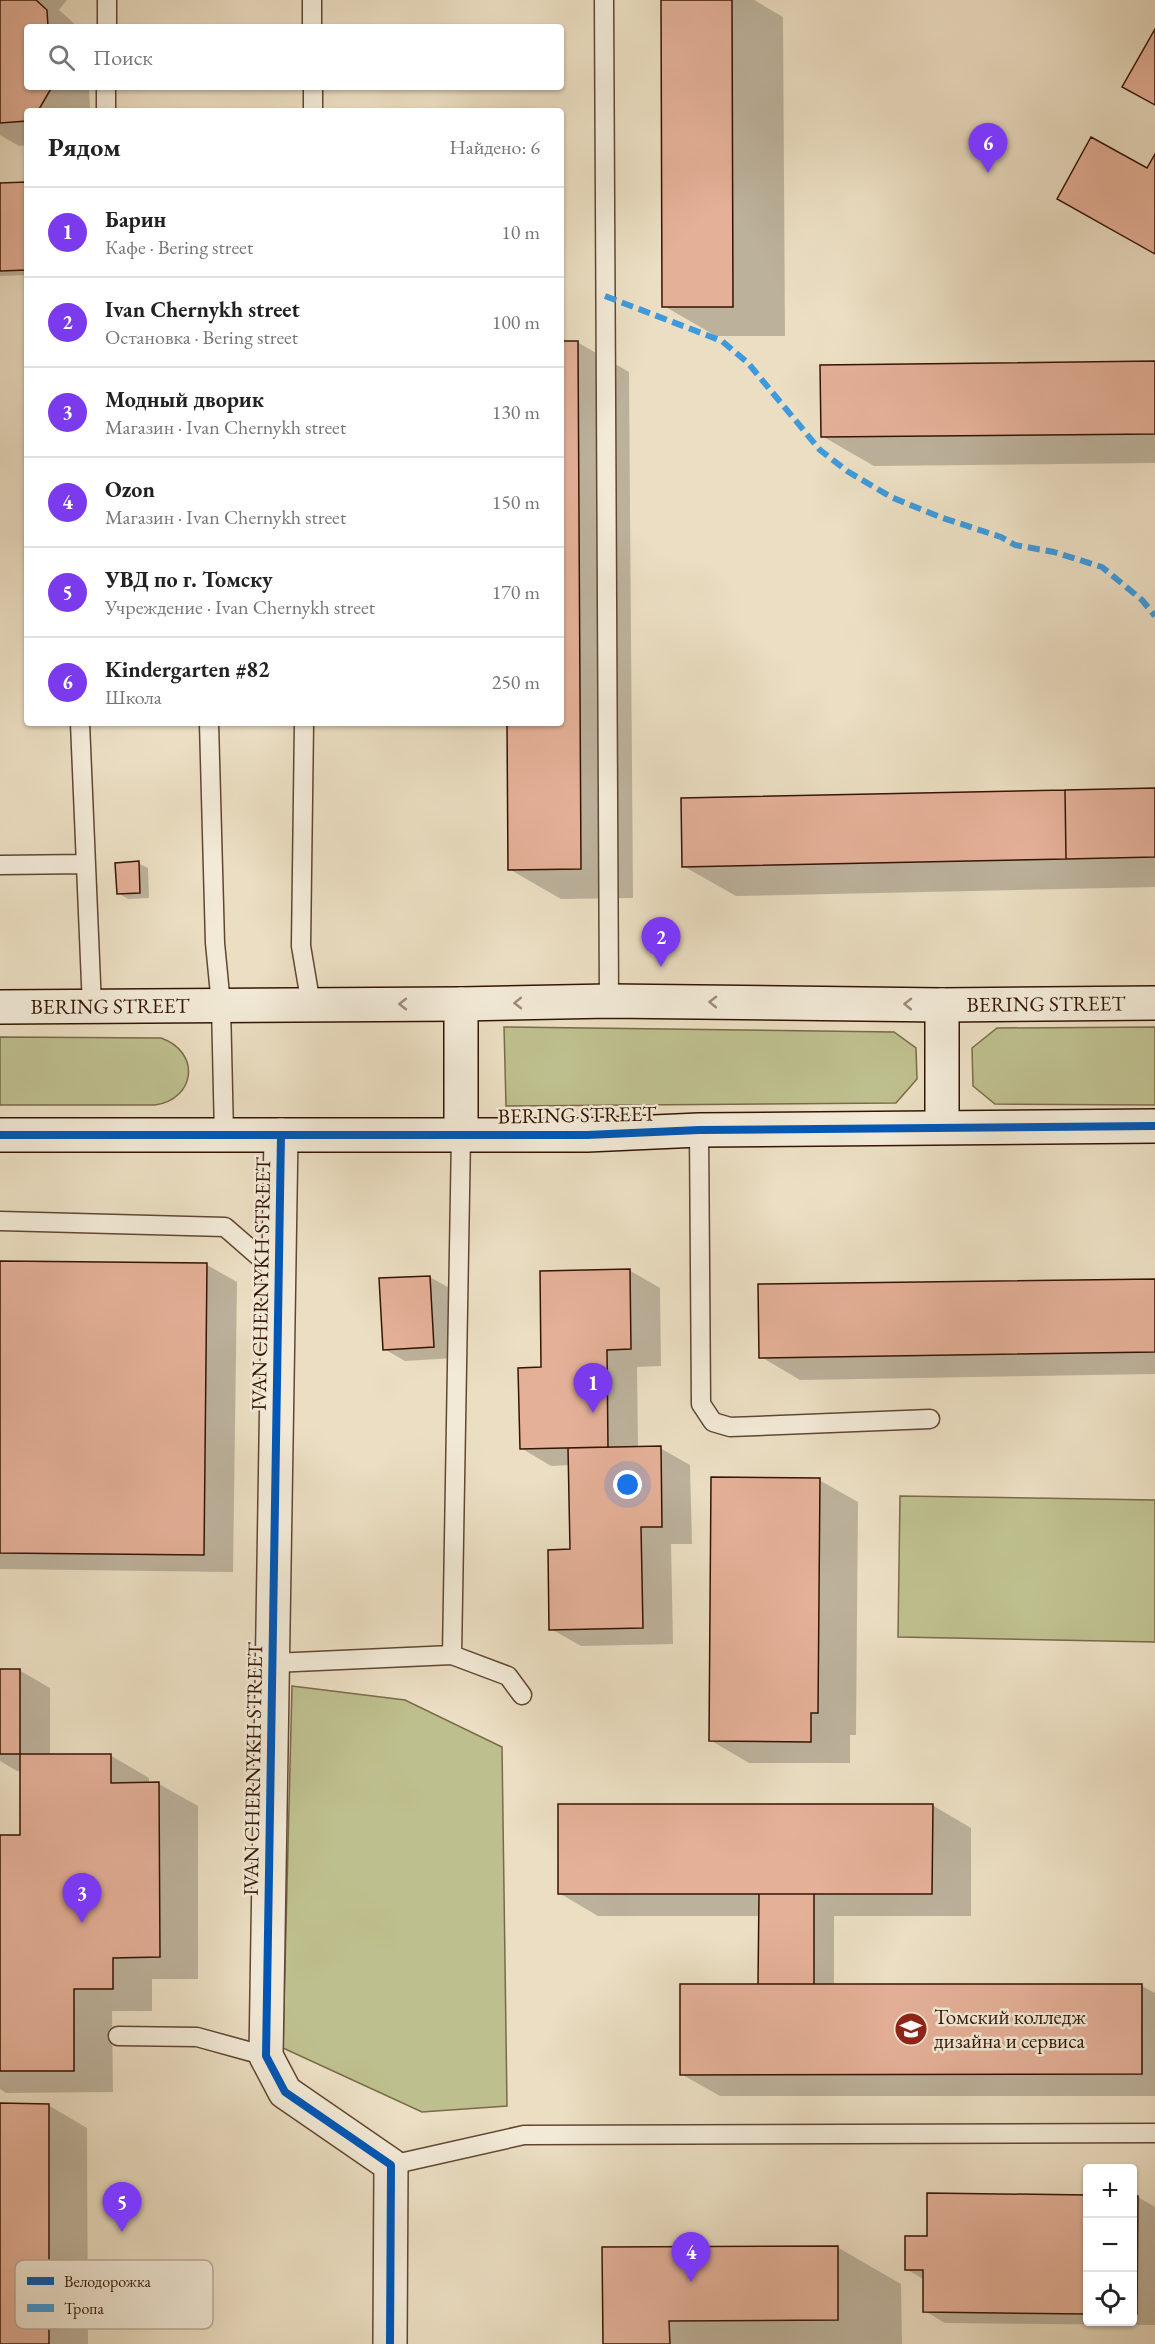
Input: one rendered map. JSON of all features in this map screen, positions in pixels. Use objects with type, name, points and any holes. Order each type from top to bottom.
[{"type":"street","name":"BERING STREET","points":[[0,1007],[609,1001],[942,1005],[1155,1003]]},
{"type":"street","points":[[461,1004],[461,1135]]},
{"type":"street","points":[[942,1005],[942,1126]]},
{"type":"street","name":"BERING STREET","points":[[0,1135],[587,1135],[699,1130],[942,1126],[1155,1126]]},
{"type":"street","name":"IVAN CHERNYKH STREET","points":[[281,1135],[266,2056],[285,2092],[391,2165]]},
{"type":"street","points":[[390,2344],[391,2165]]},
{"type":"lane","points":[[107,0],[107,24]]},
{"type":"lane","points":[[312,0],[312,24]]},
{"type":"lane","points":[[604,0],[609,1001]]},
{"type":"lane","points":[[106,90],[106,108]]},
{"type":"lane","points":[[313,90],[313,108]]},
{"type":"lane","points":[[80,726],[92,1007]]},
{"type":"lane","points":[[209,726],[215,943],[221,1005],[224,1135]]},
{"type":"lane","points":[[304,726],[301,946],[311,1005]]},
{"type":"lane","points":[[0,865],[86,864]]},
{"type":"lane","points":[[699,1130],[701,1404],[713,1422],[730,1427],[930,1419]]},
{"type":"lane","points":[[452,1655],[461,1135]]},
{"type":"lane","points":[[0,1221],[225,1227],[279,1274]]},
{"type":"lane","points":[[273,1663],[452,1655],[508,1676],[522,1695]]},
{"type":"lane","points":[[118,2036],[197,2037],[266,2056]]},
{"type":"lane","points":[[391,2165],[524,2135],[1155,2133]]},
{"type":"green space","points":[[504,1027],[894,1032],[916,1048],[917,1079],[896,1103],[506,1106]]},
{"type":"green space","points":[[1155,1027],[1155,1105],[995,1104],[973,1086],[972,1048],[997,1028]]},
{"type":"green space","points":[[0,1037],[161,1038],[174,1045],[183,1054],[188,1074],[179,1094],[169,1101],[155,1105],[0,1105]]},
{"type":"green space","points":[[900,1496],[1155,1500],[1155,1642],[898,1637]]},
{"type":"green space","points":[[292,1686],[405,1700],[502,1747],[507,2106],[422,2112],[283,2048]]},
{"type":"building","points":[[0,0],[36,0],[47,10],[48,24],[24,24],[24,90],[50,90],[40,108],[24,108],[24,121],[0,123]]},
{"type":"building","points":[[661,0],[732,0],[733,307],[662,307]]},
{"type":"building","points":[[1155,29],[1155,105],[1122,87]]},
{"type":"building","points":[[1091,137],[1147,168],[1155,154],[1155,254],[1057,199]]},
{"type":"building","points":[[24,182],[24,270],[0,271],[0,183]]},
{"type":"building","points":[[564,341],[578,341],[581,869],[508,870],[507,726],[564,726]]},
{"type":"building","points":[[1155,361],[1155,434],[821,437],[820,365]]},
{"type":"building","points":[[1155,788],[1155,857],[1066,859],[1065,790]]},
{"type":"building","points":[[1065,790],[1066,859],[682,867],[681,798]]},
{"type":"building","points":[[139,861],[140,893],[117,894],[115,863]]},
{"type":"building","points":[[0,1261],[207,1263],[204,1555],[0,1553]]},
{"type":"building","points":[[630,1269],[631,1349],[607,1350],[608,1447],[520,1449],[518,1368],[541,1367],[540,1271]]},
{"type":"building","points":[[430,1276],[434,1347],[383,1350],[379,1278]]},
{"type":"building","points":[[1155,1279],[1155,1352],[759,1358],[758,1284]]},
{"type":"building","points":[[661,1446],[662,1527],[641,1527],[643,1628],[549,1630],[548,1550],[570,1549],[568,1448]]},
{"type":"building","points":[[711,1477],[820,1478],[818,1713],[811,1713],[811,1742],[709,1741]]},
{"type":"building","points":[[0,1669],[20,1669],[20,1754],[0,1754]]},
{"type":"building","points":[[20,1754],[111,1754],[111,1783],[159,1782],[160,1957],[113,1958],[113,1989],[74,1989],[74,2071],[0,2071],[0,1835],[20,1835]]},
{"type":"building","points":[[558,1804],[933,1804],[932,1894],[558,1894]]},
{"type":"building","points":[[759,1894],[814,1894],[814,1984],[758,1984]]},
{"type":"building","name":"Томский колледж дизайна и сервиса","points":[[680,1984],[1142,1984],[1142,2074],[680,2075]]},
{"type":"building","points":[[0,2103],[49,2104],[49,2260],[15,2260],[15,2329],[49,2329],[49,2344],[0,2344]]},
{"type":"building","points":[[927,2193],[1083,2195],[1083,2314],[923,2312],[923,2270],[905,2270],[905,2236],[927,2236]]},
{"type":"building","points":[[1137,2196],[1138,2196],[1137,2314]]},
{"type":"building","points":[[838,2246],[838,2320],[669,2321],[670,2344],[603,2344],[602,2247]]},
{"type":"marked path","points":[[605,296],[722,341],[748,363],[820,450],[847,471],[891,497],[940,517],[1001,537],[1015,545],[1054,552],[1102,567],[1142,600],[1155,616]]},
{"type":"cycle path","points":[[0,1135],[587,1135],[699,1130],[1155,1126]]},
{"type":"cycle path","points":[[281,1135],[266,2056],[285,2092],[391,2165],[390,2344]]},
{"type":"place","name":"Kindergarten #82","points":[[988,173]]},
{"type":"place","name":"Ivan Chernykh street","points":[[661,967]]},
{"type":"place","name":"Барин","points":[[593,1413]]},
{"type":"place","name":"Модный дворик","points":[[82,1923]]},
{"type":"place","name":"Томский колледж дизайна и сервиса","points":[[911,2029]]},
{"type":"place","name":"УВД по г. Томску","points":[[122,2232]]},
{"type":"place","name":"Ozon","points":[[691,2282]]}]
